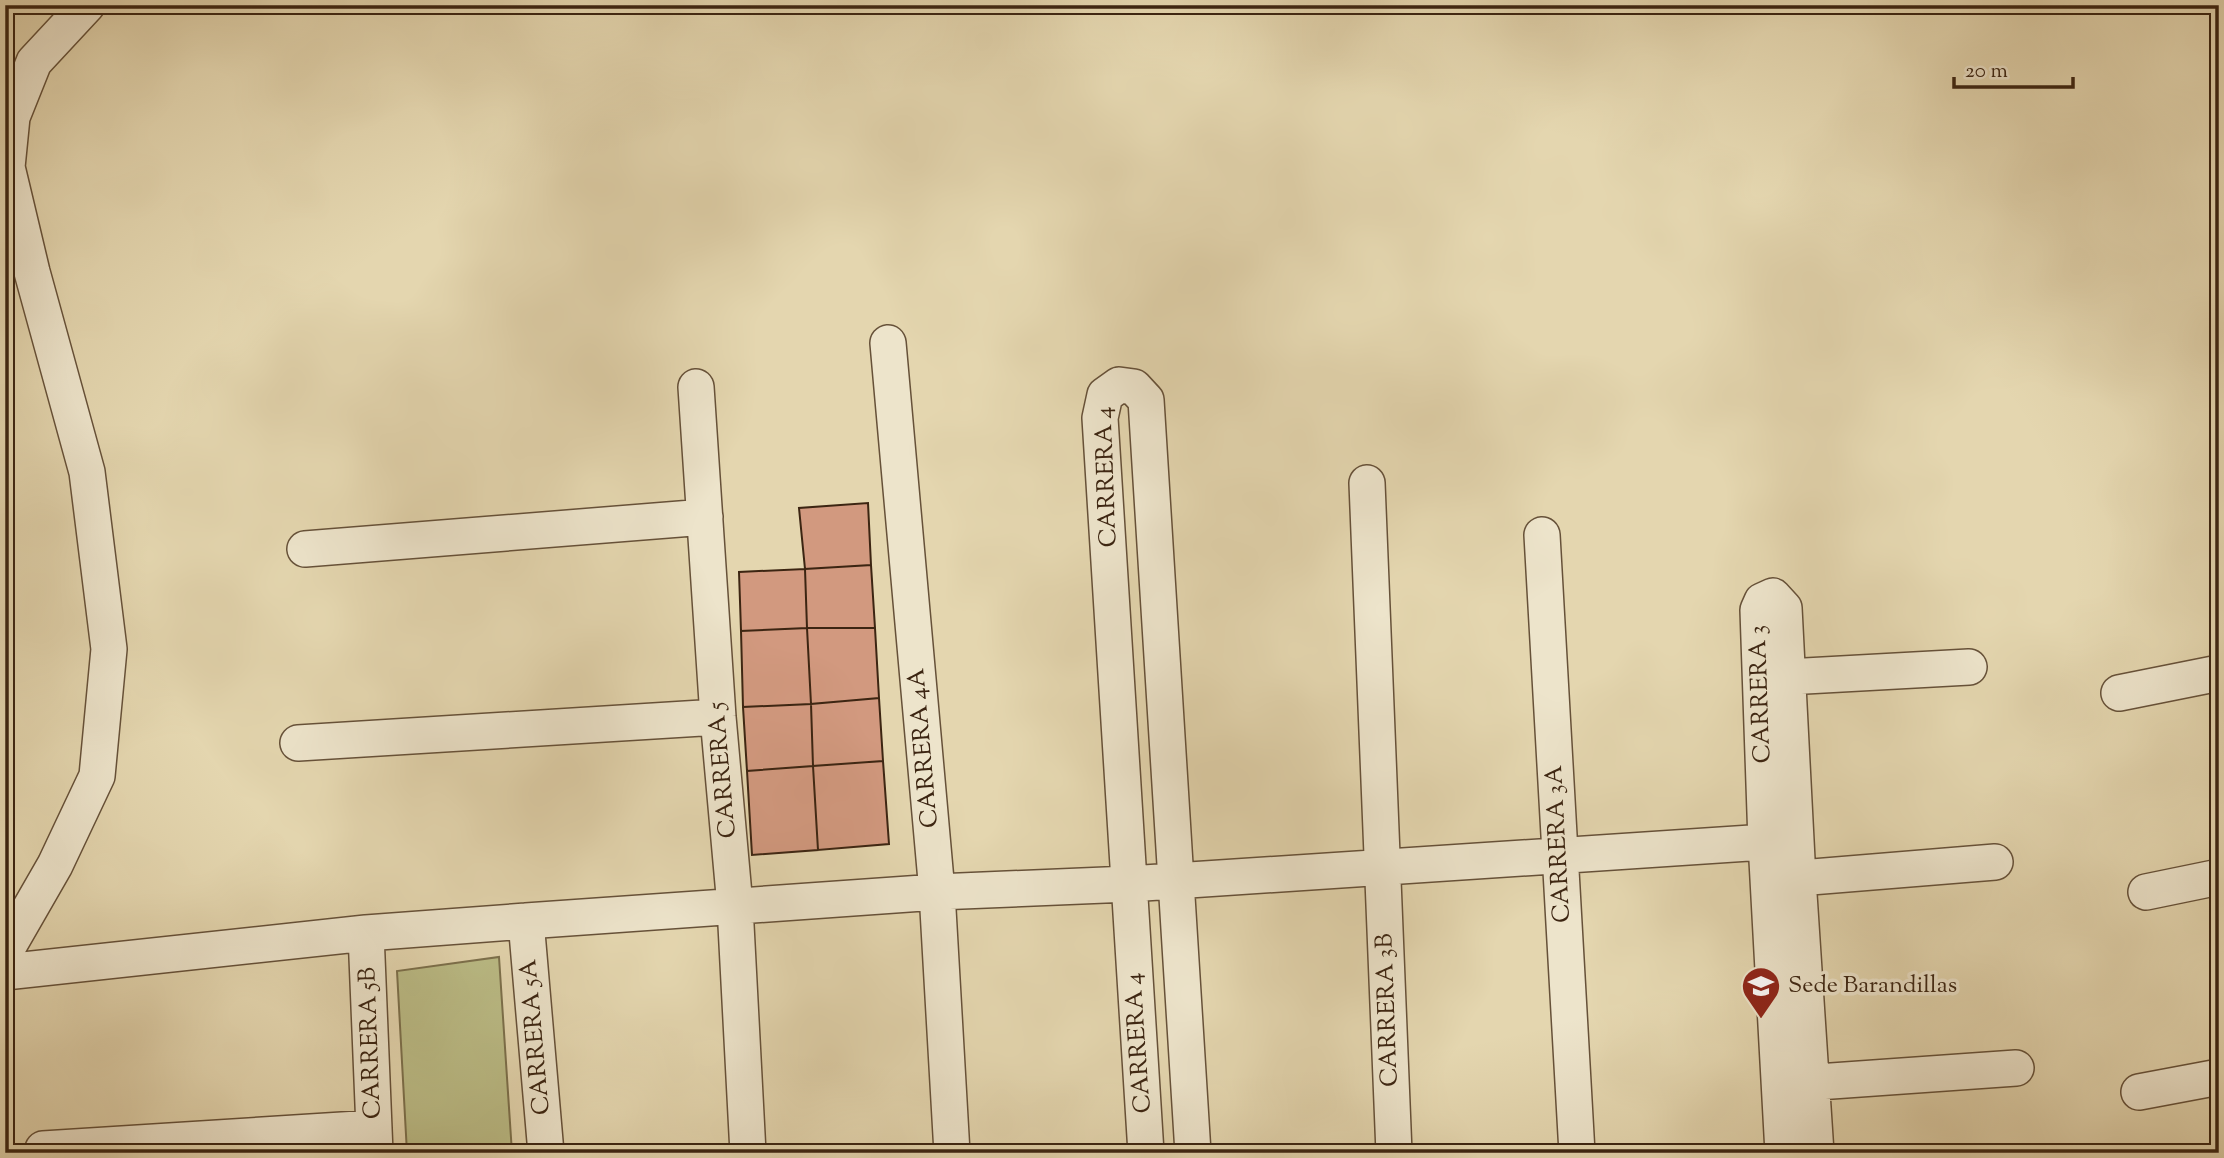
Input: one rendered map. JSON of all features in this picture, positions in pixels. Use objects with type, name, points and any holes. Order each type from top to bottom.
[{"type":"street","points":[[5,951],[55,865],[96,776],[109,649],[87,472],[32,272],[7,167],[12,117],[34,62],[87,5]]},
{"type":"street","name":"CARRERA 4A","points":[[888,343],[937,892],[952,1153]]},
{"type":"street","name":"CARRERA 4","points":[[1146,1153],[1100,418],[1105,395],[1119,385],[1134,387],[1146,400],[1193,1153]]},
{"type":"street","name":"CARRERA 5","points":[[696,387],[718,717],[735,906],[748,1153]]},
{"type":"street","name":"CARRERA 3B","points":[[1367,483],[1394,1153]]},
{"type":"street","points":[[305,549],[705,517]]},
{"type":"street","name":"CARRERA 3A","points":[[1542,535],[1577,1153]]},
{"type":"street","name":"CARRERA 3","points":[[1781,841],[1787,677],[1784,608],[1773,596],[1762,601],[1758,610],[1781,841],[1796,1083],[1816,1153]]},
{"type":"street","points":[[1787,677],[1969,667]]},
{"type":"street","points":[[2119,693],[2219,673]]},
{"type":"street","points":[[298,743],[718,717]]},
{"type":"street","points":[[5,972],[366,933],[526,921],[937,892],[1129,884],[1781,841]]},
{"type":"street","points":[[1783,880],[1995,862]]},
{"type":"street","points":[[2146,892],[2219,877]]},
{"type":"street","name":"CARRERA 5A","points":[[526,921],[546,1153]]},
{"type":"street","name":"CARRERA 5B","points":[[366,933],[375,1140]]},
{"type":"street","points":[[1796,1083],[2016,1068]]},
{"type":"street","points":[[2139,1092],[2219,1077]]},
{"type":"street","name":"CARRERA 3","points":[[1783,1153],[1796,1083]]},
{"type":"street","points":[[43,1149],[375,1140]]},
{"type":"green space","points":[[499,957],[512,1153],[407,1153],[397,971]]},
{"type":"building","points":[[868,503],[871,565],[805,569],[799,508]]},
{"type":"building","points":[[871,565],[875,628],[807,628],[805,569]]},
{"type":"building","points":[[805,569],[807,628],[741,631],[739,572]]},
{"type":"building","points":[[807,628],[875,628],[879,698],[811,704]]},
{"type":"building","points":[[807,628],[811,704],[743,707],[741,631]]},
{"type":"building","points":[[879,698],[883,761],[813,766],[811,704]]},
{"type":"building","points":[[811,704],[813,766],[747,771],[743,707]]},
{"type":"building","points":[[883,761],[889,844],[818,850],[813,766]]},
{"type":"building","points":[[813,766],[818,850],[752,855],[747,771]]},
{"type":"place","name":"Sede Barandillas","points":[[1761,1020]]}]
